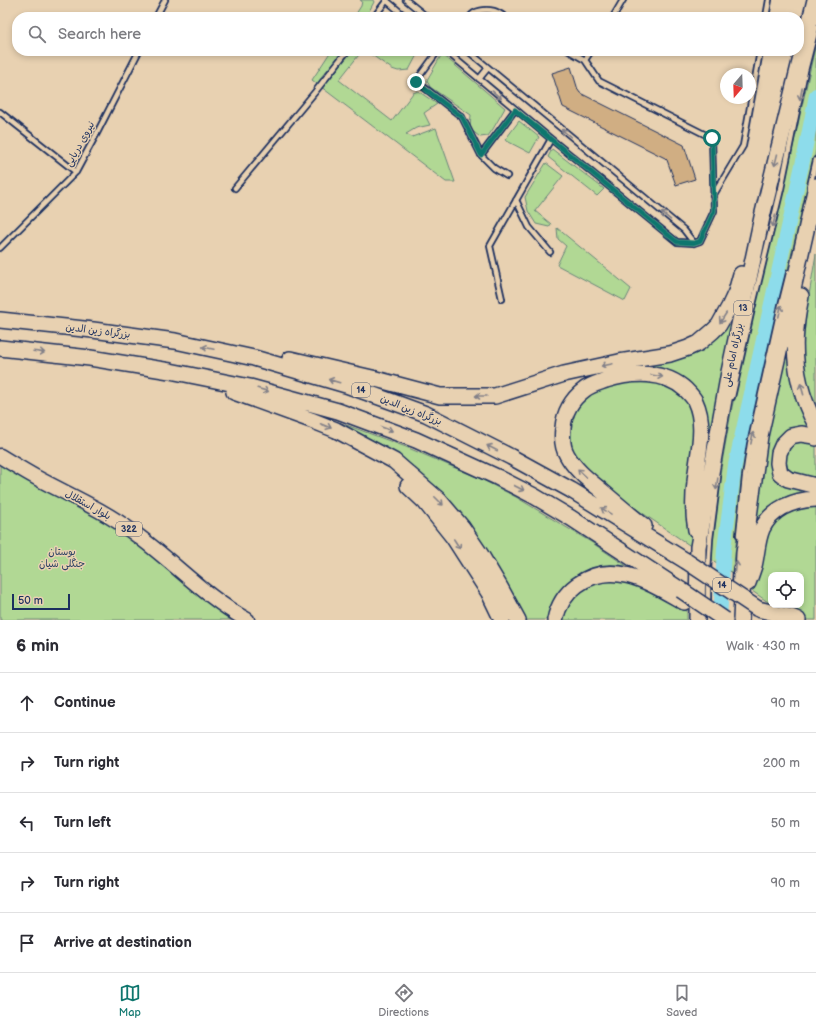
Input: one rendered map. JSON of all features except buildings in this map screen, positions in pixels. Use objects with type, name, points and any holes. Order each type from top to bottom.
[{"type":"highway","name":"بزرگراه امام علی","points":[[804,45],[815,0]]},
{"type":"highway","name":"بزرگراه امام علی","points":[[712,617],[698,547],[729,372],[762,217],[801,56]]},
{"type":"highway","points":[[812,192],[808,262],[800,302],[795,342],[801,388],[816,425]]},
{"type":"highway","points":[[741,620],[738,600],[760,436],[812,192]]},
{"type":"highway","points":[[246,356],[279,356],[440,396],[495,396],[564,374],[619,362],[670,354],[699,343],[713,331],[724,317],[736,292],[744,258],[762,217]]},
{"type":"highway","name":"بزرگراه زین الدین","points":[[0,320],[175,341],[246,356],[346,385],[426,414],[571,490],[776,620]]},
{"type":"highway","points":[[0,348],[90,358],[184,374],[257,389],[338,411],[416,440],[497,477],[534,496],[571,518],[712,617]]},
{"type":"highway","points":[[184,374],[336,430],[394,460],[440,500],[462,527],[481,555],[518,620]]},
{"type":"highway","points":[[686,562],[578,471],[566,454],[562,434],[565,414],[571,404],[584,390],[594,384],[617,377],[643,374],[671,379],[680,384],[694,399],[698,408],[700,425],[694,497],[694,518],[698,547]]},
{"type":"highway","points":[[816,438],[814,436],[802,434],[791,436],[783,444],[779,453],[778,464],[780,472],[788,479],[816,486]]},
{"type":"highway","points":[[364,444],[434,512],[453,537],[489,593],[502,620]]},
{"type":"highway","points":[[738,600],[753,566],[760,536],[768,520],[779,510],[792,503],[816,500]]},
{"type":"highway","points":[[555,620],[562,600],[570,591],[592,576],[600,574],[622,573],[632,576],[668,593],[683,596]]},
{"type":"highway","points":[[758,609],[798,620]]},
{"type":"main road","name":"بلوار استقلال","points":[[0,456],[37,478],[117,521],[135,533],[214,599],[247,620]]},
{"type":"main road","name":"بلوار استقلال","points":[[0,466],[78,507],[127,535],[205,602],[233,620]]},
{"type":"lane","points":[[159,12],[165,0]]},
{"type":"lane","points":[[378,12],[387,0],[400,12]]},
{"type":"lane","points":[[406,0],[421,12]]},
{"type":"lane","points":[[615,12],[623,0]]},
{"type":"lane","points":[[767,12],[769,0]]},
{"type":"lane","points":[[476,12],[481,10],[496,12]]},
{"type":"lane","points":[[731,401],[782,189],[805,71],[816,28]]},
{"type":"lane","name":"نیروی دریایی","points":[[0,248],[76,172],[136,56]]},
{"type":"lane","points":[[235,188],[343,56]]},
{"type":"lane","points":[[434,56],[416,82],[462,117],[481,155],[494,168],[507,176]]},
{"type":"lane","points":[[452,56],[515,110],[677,242],[694,243],[700,241],[714,211],[712,138],[599,81],[585,60],[577,56]]},
{"type":"lane","points":[[474,56],[684,230],[694,243]]},
{"type":"lane","points":[[585,60],[588,56]]},
{"type":"lane","points":[[713,196],[743,146],[759,56]]},
{"type":"lane","points":[[479,79],[488,68]]},
{"type":"lane","points":[[481,155],[515,110]]},
{"type":"lane","points":[[0,112],[76,172]]},
{"type":"lane","points":[[502,298],[490,246],[551,139]]},
{"type":"lane","points":[[812,192],[816,160]]},
{"type":"lane","points":[[516,200],[529,227],[550,252]]},
{"type":"lane","points":[[739,540],[745,477],[750,444],[790,271]]},
{"type":"lane","points":[[712,617],[708,556],[718,474]]},
{"type":"lane","points":[[737,560],[738,600]]},
{"type":"green space","points":[[360,0],[373,0],[374,2],[369,12],[357,12],[362,1]]},
{"type":"green space","points":[[816,43],[816,150],[749,445],[740,507],[733,573],[709,558],[721,468],[732,407],[782,196]]},
{"type":"green space","points":[[328,56],[340,56],[321,77],[328,81],[348,56],[358,56],[339,80],[392,121],[413,93],[418,91],[437,104],[424,113],[430,125],[416,128],[406,134],[412,137],[436,128],[455,182],[446,182],[312,80]]},
{"type":"green space","points":[[373,56],[416,56],[409,70],[398,71],[392,69]]},
{"type":"green space","points":[[441,56],[444,56],[505,108],[488,136],[480,137],[470,129],[471,115],[430,87],[427,80]]},
{"type":"green space","points":[[519,121],[539,137],[530,153],[505,140]]},
{"type":"green space","points":[[552,149],[604,189],[597,196],[548,157]]},
{"type":"green space","points":[[546,163],[563,176],[535,211],[551,224],[549,227],[536,224],[528,211],[525,197]]},
{"type":"green space","points":[[557,228],[631,289],[625,301],[557,265],[566,246],[558,239]]},
{"type":"green space","points":[[816,254],[816,412],[806,381],[802,352],[807,307]]},
{"type":"green space","points":[[738,296],[703,479],[700,401],[630,368],[676,360]]},
{"type":"green space","points":[[794,319],[816,434],[816,496],[791,500],[751,554],[763,447]]},
{"type":"green space","points":[[637,378],[679,388],[695,416],[691,493],[692,547],[591,476],[568,448],[573,408],[589,391]]},
{"type":"green space","points":[[277,402],[341,423],[406,447],[479,478],[516,497],[591,542],[637,573],[596,571],[551,620],[521,620],[417,474],[382,445],[333,422]]},
{"type":"green space","name":"بوستان جنگلی شیان","points":[[0,459],[71,491],[239,620],[0,620]]},
{"type":"green space","points":[[816,502],[816,620],[805,620],[779,608],[804,608],[804,572],[768,572],[768,602],[752,591],[760,548],[774,518]]},
{"type":"green space","points":[[617,576],[687,607],[687,620],[559,620],[579,588]]},
{"type":"waterway","points":[[720,620],[724,549],[735,465],[804,156],[816,95]]},
{"type":"route","points":[[416,82],[462,117],[481,155],[515,110],[677,242],[694,243],[700,241],[714,211],[712,138]]}]
